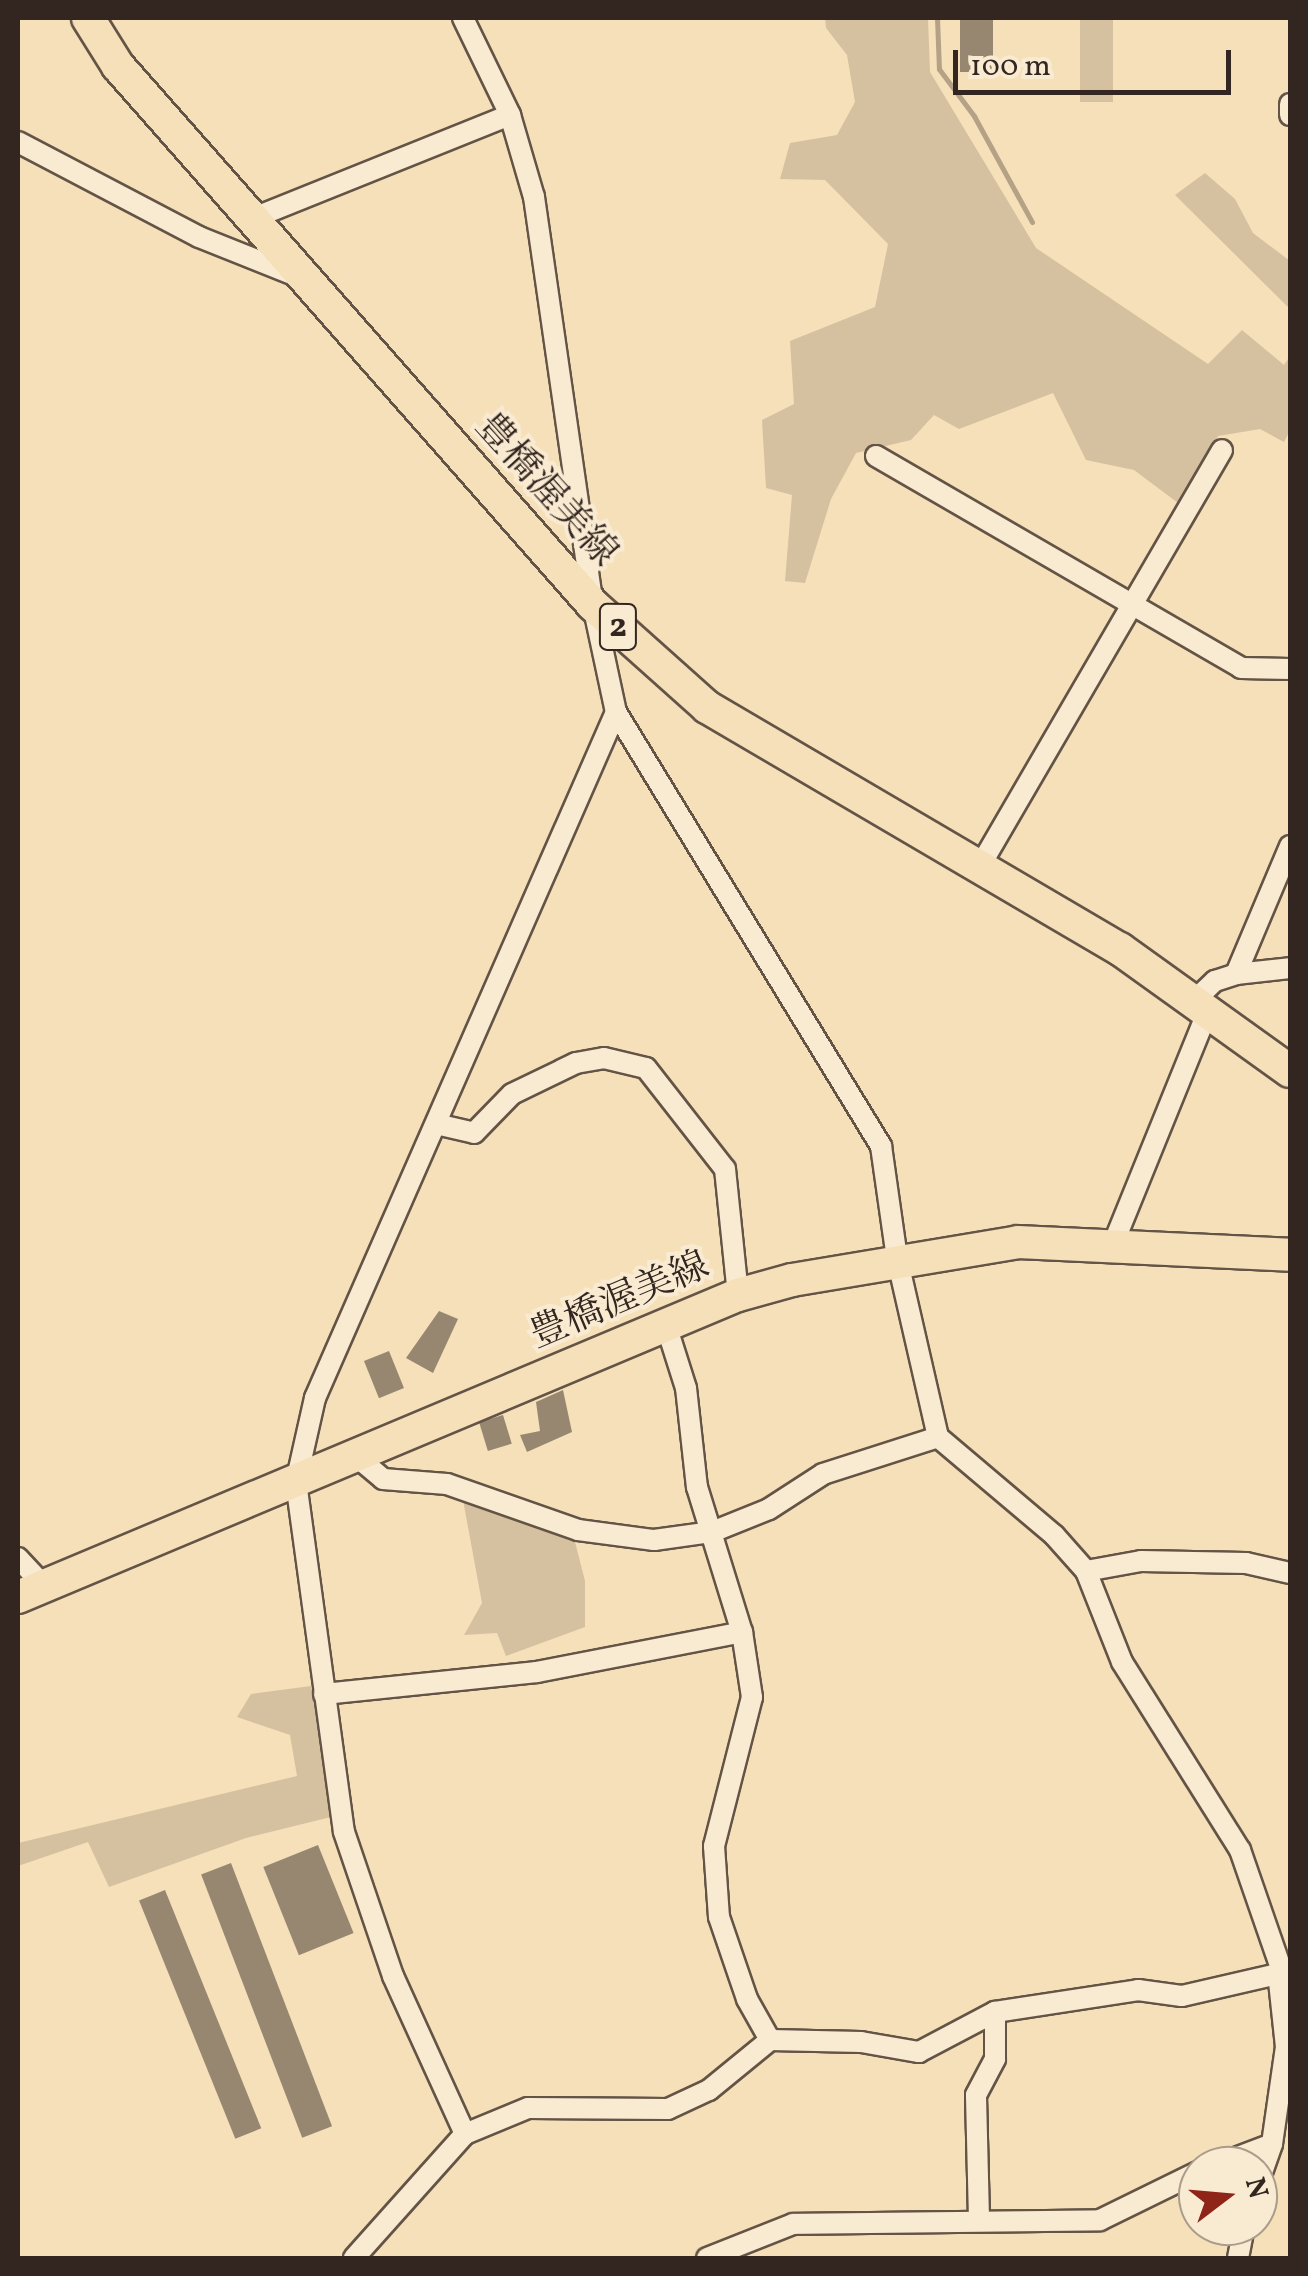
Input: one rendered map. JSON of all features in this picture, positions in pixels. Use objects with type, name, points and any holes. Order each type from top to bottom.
[{"type":"main road","name":"豊橋渥美線","points":[[88,18],[118,66],[593,605],[707,707],[980,866],[1201,1006],[1290,1070]]},
{"type":"main road","name":"豊橋渥美線","points":[[31,1591],[738,1295],[897,1258],[1018,1242],[1290,1255]]},
{"type":"street","points":[[463,18],[510,115],[549,273],[593,605],[616,712],[880,1146],[897,1258],[938,1437],[1054,1535],[1086,1571],[1122,1662],[1240,1850],[1290,1998],[1290,2018],[1278,1974]]},
{"type":"street","points":[[1290,104],[1290,115]]},
{"type":"street","points":[[251,220],[510,115]]},
{"type":"street","points":[[18,142],[200,237],[302,279]]},
{"type":"street","points":[[980,866],[1128,602],[1222,450]]},
{"type":"street","points":[[876,456],[1241,668],[1290,670]]},
{"type":"street","points":[[464,2134],[393,1976],[344,1832],[296,1482],[316,1398],[616,712]]},
{"type":"street","points":[[1236,974],[1290,846]]},
{"type":"street","points":[[1112,1248],[1201,1006],[1215,981],[1236,974],[1290,968]]},
{"type":"street","points":[[436,1124],[474,1133],[512,1094],[576,1063],[604,1058],[646,1068],[725,1168],[738,1295]]},
{"type":"street","points":[[666,1325],[686,1388],[697,1487],[742,1632],[752,1697],[714,1846],[719,1918],[747,1999],[770,2040]]},
{"type":"street","points":[[357,1457],[383,1478],[447,1484],[578,1530],[654,1540],[712,1532],[769,1509],[823,1474],[938,1437]]},
{"type":"street","points":[[18,1558],[31,1591]]},
{"type":"street","points":[[1086,1571],[1141,1561],[1246,1563],[1290,1572]]},
{"type":"street","points":[[324,1694],[537,1672],[742,1632]]},
{"type":"street","points":[[354,2258],[464,2134],[528,2108],[668,2109],[710,2090],[770,2040],[861,2042],[919,2052],[995,2012],[1138,1990],[1182,1996],[1278,1974]]},
{"type":"street","points":[[1267,2146],[1272,2144],[1285,2071],[1278,1974]]},
{"type":"street","points":[[979,2219],[976,2095],[996,2059],[995,2012]]},
{"type":"street","points":[[706,2258],[793,2224],[1100,2220],[1178,2182]]},
{"type":"shaded area","points":[[825,18],[928,18],[930,72],[1036,248],[1208,364],[1242,330],[1284,365],[1290,356],[1290,430],[1284,442],[1260,429],[1218,436],[1182,506],[1134,470],[1086,460],[1053,393],[959,429],[934,415],[911,440],[856,453],[831,499],[805,583],[785,581],[792,495],[766,488],[762,420],[794,404],[790,341],[875,307],[888,244],[825,180],[780,179],[790,143],[837,135],[855,102],[847,55],[826,28]]},
{"type":"shaded area","points":[[1080,18],[1113,18],[1113,102],[1080,102]]},
{"type":"shaded area","points":[[1205,173],[1235,199],[1253,233],[1290,261],[1290,309],[1175,195]]},
{"type":"shaded area","points":[[463,1500],[574,1538],[585,1581],[585,1627],[506,1656],[497,1633],[464,1635],[482,1603]]},
{"type":"shaded area","points":[[311,1686],[339,1815],[246,1838],[109,1887],[88,1842],[18,1866],[18,1843],[297,1776],[290,1735],[237,1717],[251,1694]]},
{"type":"building","points":[[960,18],[993,18],[993,72],[960,72]]},
{"type":"building","points":[[439,1311],[458,1319],[433,1373],[406,1358]]},
{"type":"building","points":[[389,1351],[404,1388],[379,1398],[364,1361]]},
{"type":"building","points":[[563,1390],[572,1432],[527,1452],[520,1435],[540,1431],[536,1402]]},
{"type":"building","points":[[503,1415],[512,1444],[488,1451],[479,1422]]},
{"type":"building","points":[[318,1845],[354,1933],[299,1955],[263,1867]]},
{"type":"building","points":[[231,1863],[332,2126],[302,2138],[201,1874]]},
{"type":"building","points":[[165,1890],[261,2128],[235,2139],[139,1900]]},
{"type":"waterway","points":[[937,18],[939,69],[974,116],[1032,222]]}]
